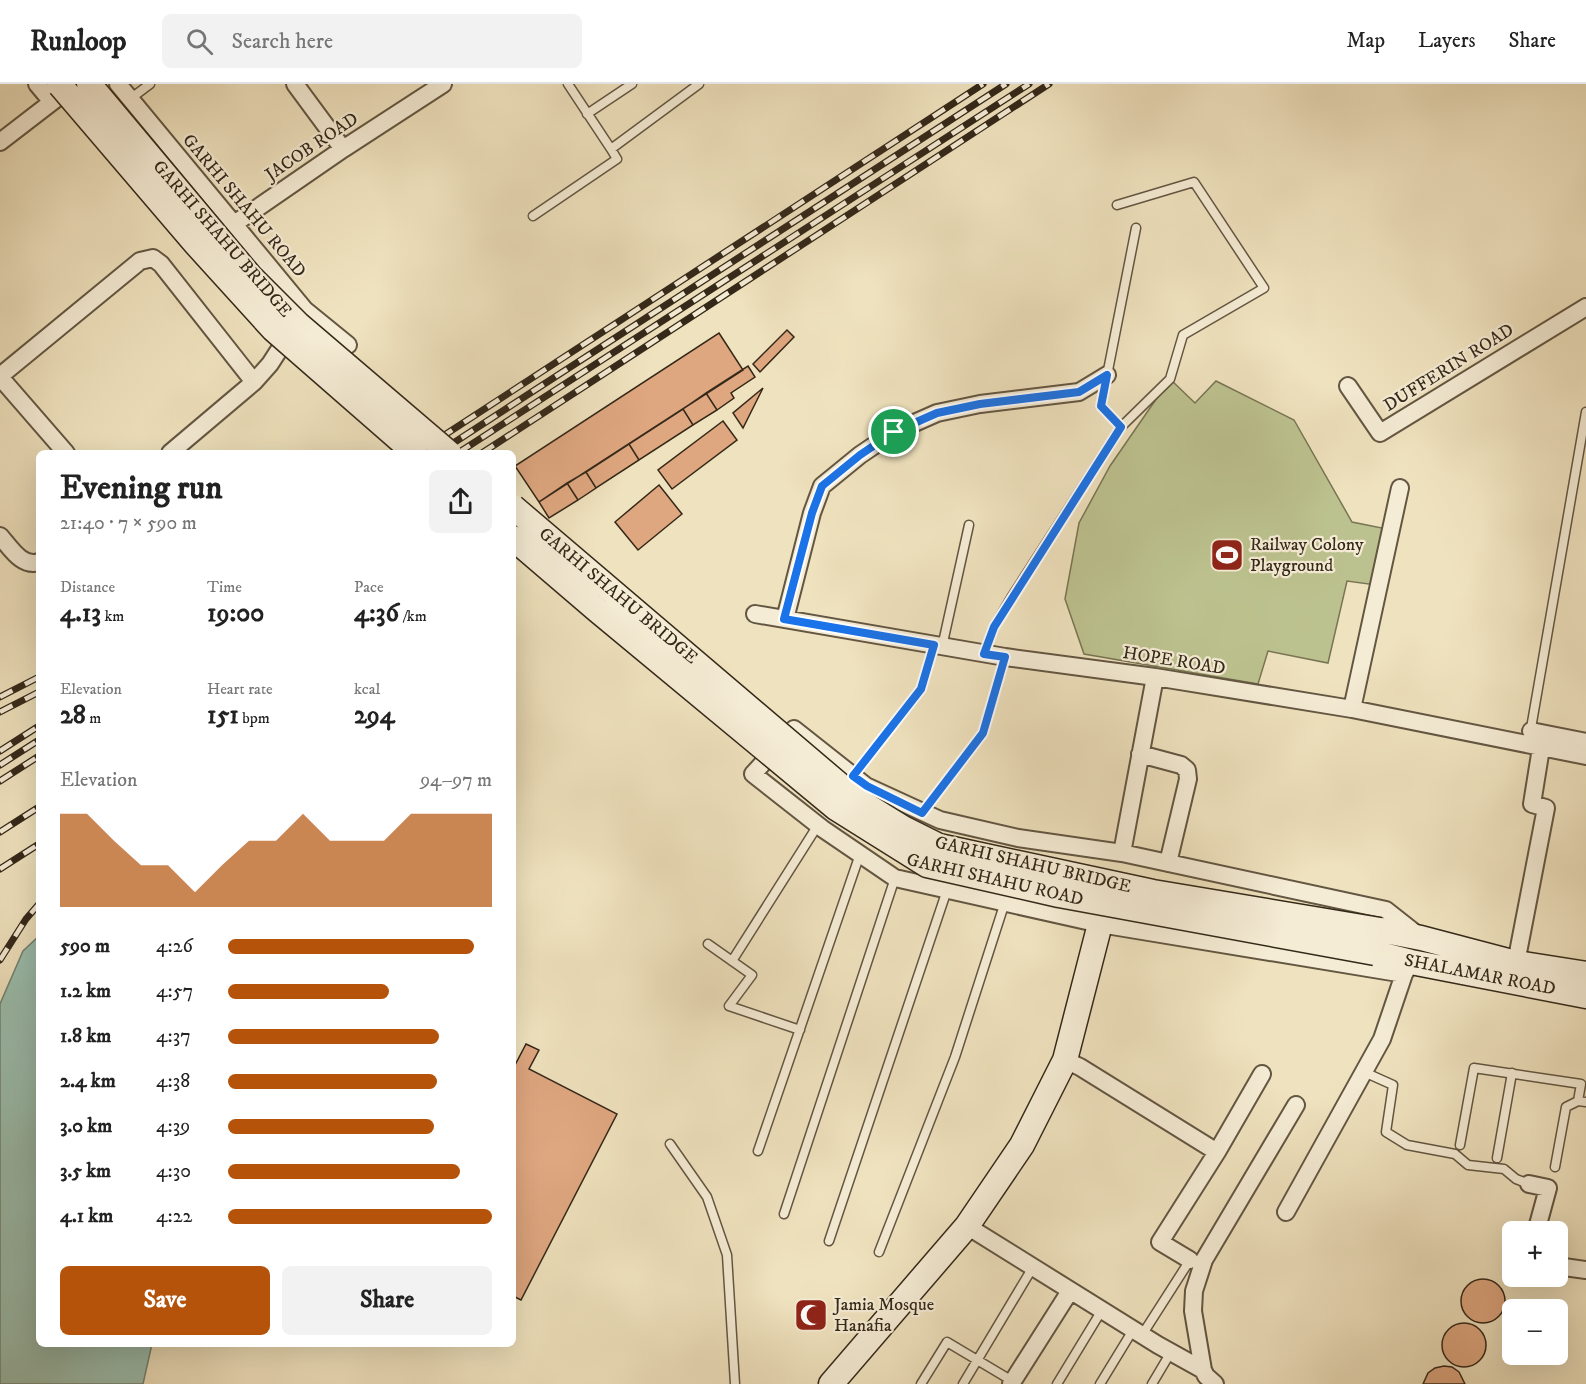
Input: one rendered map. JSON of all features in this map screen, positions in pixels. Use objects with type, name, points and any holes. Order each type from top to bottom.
[{"type":"main road","name":"GARHI SHAHU BRIDGE","points":[[89,84],[250,276],[298,324],[445,450]]},
{"type":"main road","name":"GARHI SHAHU BRIDGE","points":[[57,90],[273,329],[412,450]]},
{"type":"main road","name":"GARHI SHAHU BRIDGE","points":[[516,510],[856,799],[903,828],[939,846],[1377,942]]},
{"type":"main road","name":"GARHI SHAHU BRIDGE","points":[[516,541],[836,808],[927,865],[1059,895],[1377,942]]},
{"type":"main road","points":[[831,1384],[967,1226],[1023,1145],[1065,1060],[1100,924]]},
{"type":"main road","name":"SHALAMAR ROAD","points":[[1377,942],[1421,938],[1516,963],[1586,975]]},
{"type":"main road","name":"SHALAMAR ROAD","points":[[1377,942],[1407,968],[1586,996]]},
{"type":"street","points":[[37,84],[57,90]]},
{"type":"street","points":[[0,142],[57,90],[75,84]]},
{"type":"street","name":"GARHI SHAHU ROAD","points":[[118,84],[305,310],[348,345]]},
{"type":"street","points":[[295,84],[343,149]]},
{"type":"street","name":"JACOB ROAD","points":[[234,224],[443,84]]},
{"type":"street","points":[[63,450],[0,376],[140,261],[153,258],[161,264],[254,382]]},
{"type":"street","name":"DUFFERIN ROAD","points":[[1348,386],[1380,433],[1586,307]]},
{"type":"street","points":[[174,450],[254,382],[270,364],[305,310]]},
{"type":"street","points":[[784,619],[812,513],[822,486],[860,455],[894,432],[937,413],[980,404],[1079,392],[1107,375]]},
{"type":"street","points":[[1352,709],[1400,488]]},
{"type":"street","points":[[0,536],[25,562],[36,563]]},
{"type":"street","name":"HOPE ROAD","points":[[755,614],[984,654],[1155,677],[1352,709],[1533,741],[1586,756]]},
{"type":"street","points":[[1122,853],[1155,677]]},
{"type":"street","name":"GARHI SHAHU ROAD","points":[[1407,968],[1100,924],[895,878],[818,825],[753,774],[794,729],[867,786],[940,820],[1018,838],[1122,853],[1386,910],[1421,938]]},
{"type":"street","points":[[1516,963],[1546,808],[1532,804],[1533,741],[1586,742]]},
{"type":"street","points":[[1140,754],[1181,765],[1187,770],[1188,779],[1168,863]]},
{"type":"street","points":[[1286,1212],[1382,1039],[1407,968]]},
{"type":"street","points":[[1065,1060],[1217,1152]]},
{"type":"street","points":[[1190,1260],[1160,1242],[1217,1152],[1262,1074]]},
{"type":"street","points":[[1206,1379],[1193,1311],[1194,1291],[1204,1260],[1296,1106]]},
{"type":"street","points":[[1529,1184],[1548,1188],[1539,1221]]},
{"type":"street","points":[[967,1226],[1170,1352],[1206,1379]]},
{"type":"street","points":[[1568,1268],[1586,1270]]},
{"type":"street","points":[[1014,1383],[1070,1291]]},
{"type":"lane","points":[[130,99],[150,84]]},
{"type":"lane","points":[[533,216],[616,159],[568,84]]},
{"type":"lane","points":[[587,114],[632,84]]},
{"type":"lane","points":[[611,149],[699,84]]},
{"type":"lane","points":[[984,654],[994,627],[1011,597],[1121,427],[1170,379],[1183,335],[1264,288],[1194,182],[1117,205]]},
{"type":"lane","points":[[1121,427],[1101,406],[1136,228]]},
{"type":"lane","points":[[1533,741],[1586,412]]},
{"type":"lane","points":[[853,776],[921,689],[938,646],[969,525]]},
{"type":"lane","points":[[922,813],[983,733],[1005,657]]},
{"type":"lane","points":[[732,961],[818,825]]},
{"type":"lane","points":[[758,1151],[860,854]]},
{"type":"lane","points":[[784,1214],[895,878]]},
{"type":"lane","points":[[829,1241],[947,890]]},
{"type":"lane","points":[[879,1252],[955,1057],[1005,902]]},
{"type":"lane","points":[[708,944],[752,975],[729,1006],[800,1030]]},
{"type":"lane","points":[[1460,1145],[1474,1068],[1581,1084],[1582,1102],[1566,1107],[1555,1167]]},
{"type":"lane","points":[[1364,1072],[1394,1086],[1386,1132],[1407,1144],[1455,1154],[1468,1165],[1504,1169],[1516,1179],[1529,1184]]},
{"type":"lane","points":[[1497,1158],[1512,1073]]},
{"type":"lane","points":[[670,1144],[707,1197],[727,1255],[735,1384]]},
{"type":"lane","points":[[1100,1384],[1190,1260]]},
{"type":"lane","points":[[963,1384],[1033,1268]]},
{"type":"lane","points":[[1057,1384],[1102,1310]]},
{"type":"lane","points":[[921,1384],[947,1342],[1014,1383]]},
{"type":"lane","points":[[1152,1384],[1170,1352]]},
{"type":"green space","name":"Railway Colony Playground","points":[[1170,379],[1195,403],[1216,381],[1294,420],[1352,522],[1387,529],[1376,585],[1347,581],[1328,663],[1268,651],[1258,684],[1084,654],[1065,599],[1079,523],[1110,466]]},
{"type":"shaded area","points":[[36,939],[36,1347],[151,1347],[143,1384],[0,1384],[0,1004],[23,951]]},
{"type":"building","points":[[787,330],[794,337],[760,372],[753,364]]},
{"type":"building","points":[[719,333],[743,370],[539,502],[516,465]]},
{"type":"building","points":[[748,366],[755,377],[731,393],[734,398],[717,410],[706,393]]},
{"type":"building","points":[[763,388],[743,428],[733,413]]},
{"type":"building","points":[[706,393],[717,410],[693,425],[683,409]]},
{"type":"building","points":[[683,409],[693,425],[639,460],[629,444]]},
{"type":"building","points":[[723,421],[737,440],[672,489],[658,470]]},
{"type":"building","points":[[629,444],[639,460],[596,488],[586,472]]},
{"type":"building","points":[[586,472],[596,488],[578,500],[567,483]]},
{"type":"building","points":[[567,483],[578,500],[549,518],[539,502]]},
{"type":"building","points":[[659,485],[682,514],[638,550],[615,522]]},
{"type":"building","points":[[526,1044],[539,1050],[529,1069],[617,1114],[521,1300],[516,1298],[516,1063]]},
{"type":"building","points":[[1483,1279],[1491,1281],[1503,1293],[1504,1299],[1502,1299],[1502,1310],[1491,1321],[1483,1323],[1475,1321],[1463,1309],[1461,1301],[1463,1293],[1475,1281]]},
{"type":"building","points":[[1464,1323],[1479,1330],[1486,1345],[1479,1360],[1464,1367],[1449,1360],[1442,1345],[1449,1330]]},
{"type":"building","points":[[1444,1366],[1452,1367],[1459,1372],[1465,1384],[1423,1384],[1428,1373]]},
{"type":"railway","points":[[422,450],[983,84]]},
{"type":"railway","points":[[443,450],[1006,84]]},
{"type":"railway","points":[[463,450],[1029,84]]},
{"type":"railway","points":[[487,450],[1049,84]]},
{"type":"railway","points":[[0,697],[36,679]]},
{"type":"railway","points":[[0,712],[36,694]]},
{"type":"railway","points":[[0,751],[36,728]]},
{"type":"railway","points":[[0,765],[36,742]]},
{"type":"railway","points":[[0,781],[36,758]]},
{"type":"railway","points":[[0,832],[36,809]]},
{"type":"railway","points":[[0,869],[36,846]]},
{"type":"railway","points":[[0,960],[36,907]]},
{"type":"place","name":"Railway Colony Playground","points":[[1227,555]]},
{"type":"place","name":"Jamia Mosque Hanafia","points":[[811,1315]]},
{"type":"route","points":[[1107,375],[1101,406],[1121,427],[994,627],[984,654],[1005,657],[983,733],[922,813],[867,786],[853,776],[921,689],[934,645],[784,619],[812,513],[822,486],[860,455],[894,432],[937,413],[980,404],[1079,392],[1107,375]]}]
